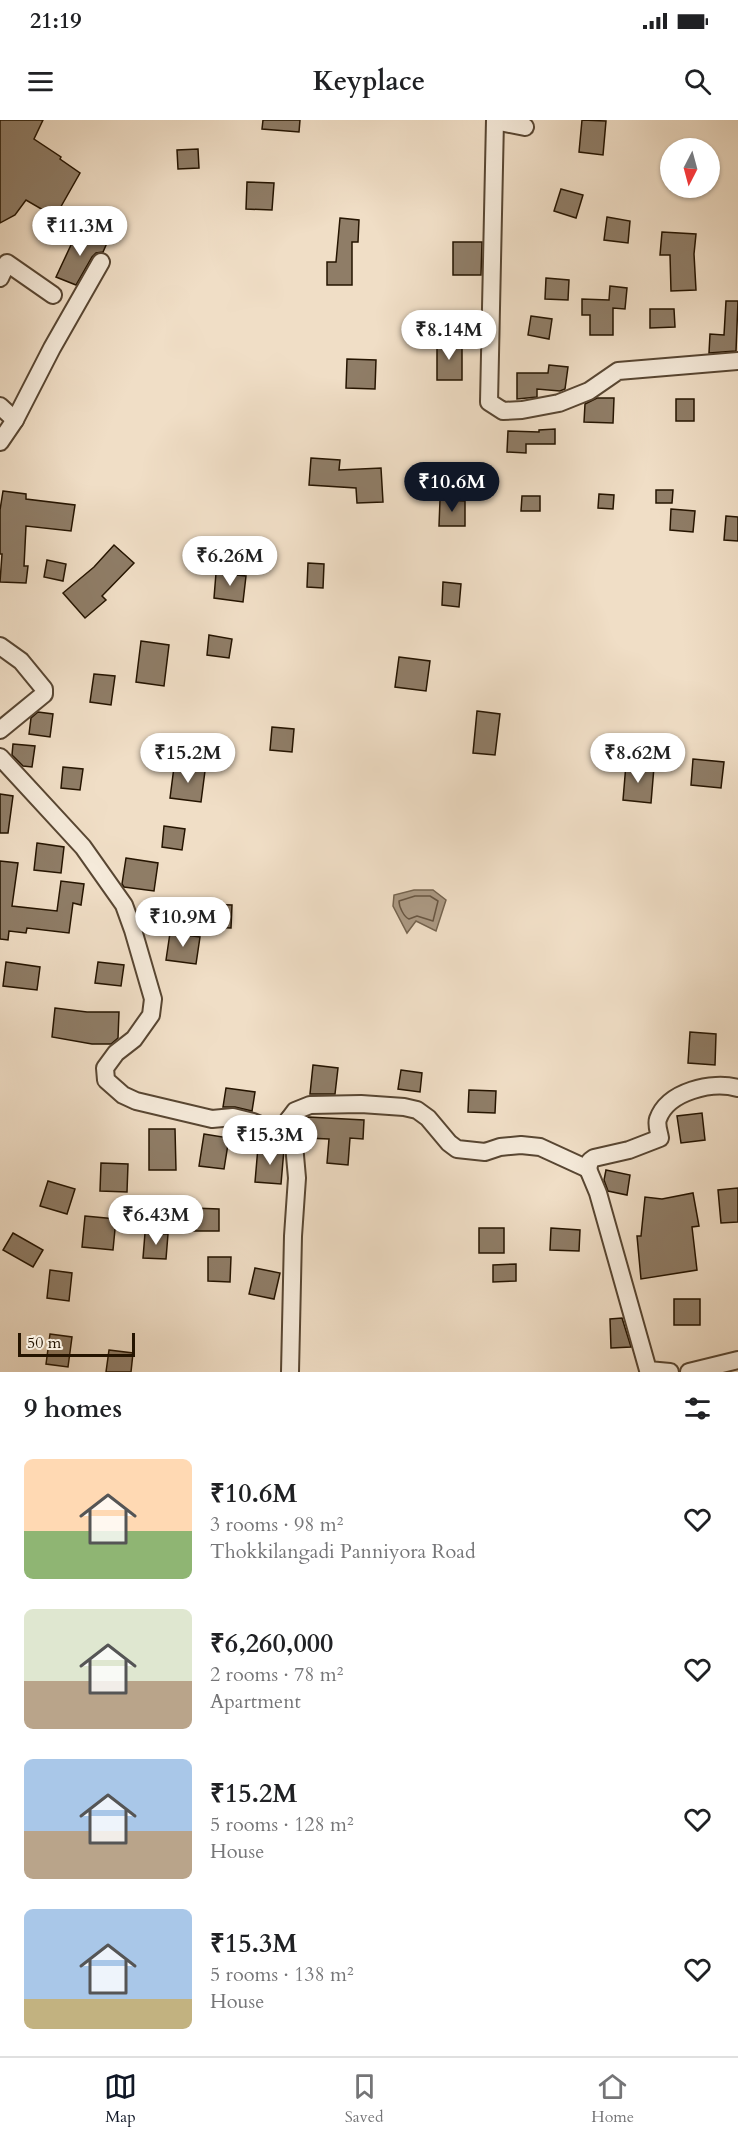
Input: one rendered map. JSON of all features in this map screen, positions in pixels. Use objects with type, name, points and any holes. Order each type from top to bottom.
[{"type":"street","points":[[525,127],[495,120],[489,402],[503,411],[522,410],[559,403],[589,391],[618,371],[738,362]]},
{"type":"street","points":[[0,441],[15,420],[100,262]]},
{"type":"street","points":[[0,278],[7,263],[53,295]]},
{"type":"street","points":[[0,406],[15,420]]},
{"type":"street","points":[[0,646],[21,661],[44,689],[44,694],[0,730]]},
{"type":"street","points":[[0,756],[83,847],[124,905],[134,930],[153,999],[151,1015],[134,1039],[116,1053],[105,1068],[106,1080],[123,1095],[136,1101],[212,1119],[233,1118],[276,1131],[295,1111],[310,1105],[361,1104],[404,1107],[417,1110],[428,1118],[448,1143],[457,1149],[485,1152],[500,1147],[521,1145],[540,1147],[588,1169]]},
{"type":"street","points":[[670,1372],[648,1370],[598,1193],[588,1169],[590,1161],[594,1158],[629,1150],[660,1138],[657,1121],[663,1108],[678,1096],[702,1087],[732,1086],[738,1088]]},
{"type":"street","points":[[289,1119],[293,1133],[297,1178],[293,1236],[290,1372]]},
{"type":"street","points":[[689,1372],[738,1360]]},
{"type":"water","points":[[414,890],[433,890],[446,900],[436,931],[416,921],[407,933],[393,906],[394,895]]},
{"type":"building","points":[[0,120],[43,120],[34,139],[80,173],[55,217],[26,200],[15,215],[0,223]]},
{"type":"building","points":[[263,120],[300,120],[299,132],[262,129]]},
{"type":"building","points":[[582,120],[606,121],[603,155],[579,152]]},
{"type":"building","points":[[198,149],[199,168],[178,169],[177,150]]},
{"type":"building","points":[[247,182],[274,183],[272,210],[246,209]]},
{"type":"building","points":[[561,189],[583,195],[576,218],[554,211]]},
{"type":"building","points":[[607,217],[630,221],[628,243],[604,240]]},
{"type":"building","points":[[340,218],[359,220],[358,242],[352,242],[352,285],[327,285],[327,262],[336,262]]},
{"type":"building","points":[[78,230],[107,243],[103,252],[96,253],[92,257],[76,285],[56,277]]},
{"type":"building","points":[[662,232],[696,234],[694,254],[696,290],[671,291],[670,255],[660,255]]},
{"type":"building","points":[[453,242],[482,242],[481,275],[453,275]]},
{"type":"building","points":[[546,278],[569,280],[568,300],[545,299]]},
{"type":"building","points":[[610,286],[627,288],[625,309],[613,308],[613,335],[590,335],[590,315],[582,315],[582,299],[609,300]]},
{"type":"building","points":[[726,301],[738,301],[736,351],[709,353],[710,334],[724,335]]},
{"type":"building","points":[[650,309],[674,309],[675,327],[650,328]]},
{"type":"building","points":[[531,316],[552,319],[549,339],[528,335]]},
{"type":"building","points":[[437,343],[462,343],[462,380],[437,380]]},
{"type":"building","points":[[347,359],[376,360],[375,389],[346,388]]},
{"type":"building","points":[[549,365],[568,367],[565,389],[560,391],[537,389],[537,397],[517,399],[517,373],[548,373]]},
{"type":"building","points":[[597,398],[614,398],[613,423],[584,422],[585,404]]},
{"type":"building","points":[[676,399],[694,399],[694,421],[676,421]]},
{"type":"building","points":[[555,429],[555,444],[526,444],[526,453],[507,452],[508,431],[539,432],[539,430]]},
{"type":"building","points":[[311,458],[340,460],[339,470],[381,468],[383,502],[357,503],[356,488],[309,485]]},
{"type":"building","points":[[656,490],[673,490],[672,503],[656,503]]},
{"type":"building","points":[[3,491],[26,494],[26,499],[75,505],[71,531],[26,526],[24,566],[28,566],[26,583],[0,582],[2,554],[0,554],[0,510]]},
{"type":"building","points":[[599,494],[614,495],[613,509],[598,508]]},
{"type":"building","points":[[522,496],[540,496],[540,511],[521,511]]},
{"type":"building","points":[[440,500],[465,501],[465,526],[439,526]]},
{"type":"building","points":[[671,509],[695,511],[693,532],[670,530]]},
{"type":"building","points":[[726,516],[738,517],[738,541],[724,540]]},
{"type":"building","points":[[114,545],[134,563],[102,596],[106,600],[85,618],[63,593],[94,567]]},
{"type":"building","points":[[47,560],[66,564],[63,581],[44,577]]},
{"type":"building","points":[[308,563],[324,564],[323,588],[307,587]]},
{"type":"building","points":[[216,573],[246,576],[243,602],[214,598]]},
{"type":"building","points":[[443,582],[461,584],[459,607],[442,605]]},
{"type":"building","points":[[209,635],[232,639],[229,658],[207,655]]},
{"type":"building","points":[[141,641],[169,645],[164,686],[136,682]]},
{"type":"building","points":[[399,657],[430,661],[426,691],[395,687]]},
{"type":"building","points":[[94,674],[115,676],[111,705],[90,702]]},
{"type":"building","points":[[477,711],[500,714],[495,755],[473,753]]},
{"type":"building","points":[[38,712],[53,714],[50,737],[29,734],[31,718]]},
{"type":"building","points":[[272,727],[294,729],[292,752],[270,750]]},
{"type":"building","points":[[13,744],[35,746],[32,767],[23,766],[12,755]]},
{"type":"building","points":[[693,759],[724,762],[721,788],[691,785]]},
{"type":"building","points":[[626,764],[654,767],[651,803],[623,800]]},
{"type":"building","points":[[63,767],[83,769],[80,790],[61,788]]},
{"type":"building","points":[[174,767],[205,771],[201,802],[170,798]]},
{"type":"building","points":[[0,794],[13,796],[8,833],[0,833]]},
{"type":"building","points":[[164,826],[185,829],[182,850],[162,847]]},
{"type":"building","points":[[37,843],[64,847],[61,873],[34,870]]},
{"type":"building","points":[[126,858],[158,863],[154,891],[124,887],[122,884]]},
{"type":"building","points":[[0,861],[18,863],[12,906],[57,911],[61,881],[84,884],[81,905],[73,903],[69,933],[27,928],[26,933],[9,931],[8,940],[0,939]]},
{"type":"building","points":[[204,904],[232,905],[231,928],[203,927]]},
{"type":"building","points":[[170,933],[200,937],[196,964],[166,960]]},
{"type":"building","points":[[6,962],[40,967],[37,990],[3,986]]},
{"type":"building","points":[[98,962],[124,965],[121,986],[95,983]]},
{"type":"building","points":[[55,1008],[87,1012],[119,1012],[118,1038],[111,1044],[92,1044],[52,1037]]},
{"type":"building","points":[[690,1032],[716,1034],[715,1065],[688,1063]]},
{"type":"building","points":[[313,1065],[338,1068],[335,1094],[310,1094]]},
{"type":"building","points":[[401,1070],[422,1073],[420,1092],[398,1089]]},
{"type":"building","points":[[226,1088],[255,1092],[252,1111],[223,1107]]},
{"type":"building","points":[[469,1090],[496,1091],[495,1113],[468,1112]]},
{"type":"building","points":[[702,1113],[705,1140],[681,1143],[677,1116]]},
{"type":"building","points":[[308,1117],[364,1120],[363,1139],[350,1138],[348,1165],[327,1163],[329,1139],[306,1138]]},
{"type":"building","points":[[149,1129],[175,1129],[176,1170],[149,1170]]},
{"type":"building","points":[[204,1134],[229,1138],[224,1169],[199,1166]]},
{"type":"building","points":[[258,1147],[284,1149],[281,1184],[255,1182]]},
{"type":"building","points":[[101,1163],[128,1164],[127,1192],[100,1191]]},
{"type":"building","points":[[606,1170],[630,1175],[627,1195],[608,1191],[604,1180]]},
{"type":"building","points":[[48,1181],[75,1189],[67,1214],[40,1206]]},
{"type":"building","points":[[738,1188],[738,1222],[721,1223],[718,1190]]},
{"type":"building","points":[[693,1193],[699,1226],[692,1227],[697,1270],[641,1279],[637,1236],[641,1236],[645,1197],[662,1199]]},
{"type":"building","points":[[193,1208],[219,1209],[219,1231],[190,1231]]},
{"type":"building","points":[[85,1216],[116,1219],[113,1250],[82,1247]]},
{"type":"building","points":[[479,1228],[504,1228],[504,1253],[479,1253]]},
{"type":"building","points":[[551,1228],[580,1230],[579,1251],[550,1250]]},
{"type":"building","points":[[13,1233],[43,1250],[33,1267],[3,1250]]},
{"type":"building","points":[[145,1233],[168,1234],[166,1259],[143,1258]]},
{"type":"building","points":[[208,1257],[231,1257],[230,1282],[208,1281]]},
{"type":"building","points":[[516,1264],[516,1281],[493,1282],[493,1265]]},
{"type":"building","points":[[255,1268],[280,1273],[274,1299],[249,1294]]},
{"type":"building","points":[[50,1270],[72,1273],[69,1301],[47,1298]]},
{"type":"building","points":[[674,1299],[700,1299],[700,1325],[674,1325]]},
{"type":"building","points":[[622,1318],[631,1347],[611,1348],[610,1319]]},
{"type":"building","points":[[50,1334],[72,1337],[68,1367],[46,1364]]},
{"type":"building","points":[[109,1350],[133,1353],[131,1372],[106,1372]]}]
